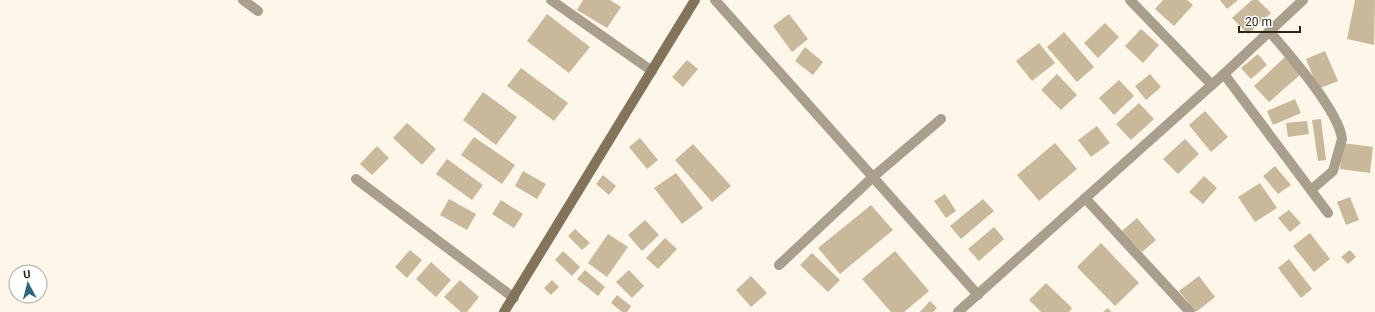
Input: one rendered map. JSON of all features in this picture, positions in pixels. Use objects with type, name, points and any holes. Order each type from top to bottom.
[{"type":"street","points":[[243,0],[258,11]]},
{"type":"street","points":[[550,0],[652,72]]},
{"type":"street","points":[[504,312],[514,298],[695,0]]},
{"type":"street","points":[[715,0],[978,294]]},
{"type":"street","points":[[1130,0],[1212,85]]},
{"type":"street","points":[[958,312],[1212,85],[1303,0]]},
{"type":"street","points":[[1269,31],[1302,71],[1329,111],[1341,134],[1342,139],[1333,170],[1311,190]]},
{"type":"street","points":[[1224,74],[1328,213]]},
{"type":"street","points":[[779,265],[873,177],[941,119]]},
{"type":"street","points":[[356,179],[514,298]]},
{"type":"street","points":[[1085,198],[1190,312]]},
{"type":"building","points":[[583,0],[610,0],[621,7],[607,28],[577,10]]},
{"type":"building","points":[[1163,0],[1187,0],[1193,5],[1174,26],[1155,9]]},
{"type":"building","points":[[1220,0],[1238,0],[1227,9]]},
{"type":"building","points":[[1252,0],[1258,0],[1271,13],[1248,34],[1232,18]]},
{"type":"building","points":[[1355,0],[1375,0],[1374,45],[1347,39]]},
{"type":"building","points":[[547,14],[590,47],[569,73],[527,41]]},
{"type":"building","points":[[789,14],[808,39],[792,52],[773,26]]},
{"type":"building","points":[[1105,23],[1119,37],[1098,58],[1084,43]]},
{"type":"building","points":[[1141,29],[1159,45],[1143,63],[1125,46]]},
{"type":"building","points":[[1064,32],[1094,67],[1077,82],[1047,47]]},
{"type":"building","points":[[1039,43],[1055,63],[1032,81],[1016,61]]},
{"type":"building","points":[[805,47],[823,62],[813,75],[795,61]]},
{"type":"building","points":[[1325,51],[1338,81],[1318,89],[1306,59]]},
{"type":"building","points":[[1258,54],[1267,65],[1251,79],[1241,68]]},
{"type":"building","points":[[1285,57],[1301,74],[1269,102],[1254,86]]},
{"type":"building","points":[[687,60],[698,69],[683,87],[672,77]]},
{"type":"building","points":[[521,68],[568,103],[554,121],[507,86]]},
{"type":"building","points":[[1057,74],[1077,95],[1061,110],[1041,90]]},
{"type":"building","points":[[1150,74],[1161,87],[1146,100],[1135,86]]},
{"type":"building","points":[[1119,80],[1134,96],[1114,115],[1099,98]]},
{"type":"building","points":[[483,92],[517,117],[496,145],[463,120]]},
{"type":"building","points":[[1295,99],[1301,113],[1273,125],[1267,111]]},
{"type":"building","points":[[1139,103],[1154,119],[1131,140],[1116,124]]},
{"type":"building","points":[[1205,111],[1228,137],[1211,152],[1189,125]]},
{"type":"building","points":[[1321,119],[1326,160],[1318,161],[1312,120]]},
{"type":"building","points":[[1307,121],[1309,134],[1288,137],[1286,123]]},
{"type":"building","points":[[407,123],[436,149],[422,165],[393,138]]},
{"type":"building","points":[[1097,126],[1110,143],[1091,157],[1078,140]]},
{"type":"building","points":[[474,137],[515,165],[502,184],[461,155]]},
{"type":"building","points":[[640,138],[658,160],[647,169],[629,147]]},
{"type":"building","points":[[1185,139],[1199,154],[1178,174],[1163,159]]},
{"type":"building","points":[[1055,143],[1077,169],[1039,201],[1017,175]]},
{"type":"building","points":[[1343,143],[1373,147],[1370,173],[1340,169]]},
{"type":"building","points":[[693,144],[731,186],[712,202],[675,160]]},
{"type":"building","points":[[377,146],[389,158],[372,175],[360,164]]},
{"type":"building","points":[[447,159],[483,185],[472,200],[436,174]]},
{"type":"building","points":[[1275,166],[1291,185],[1278,194],[1263,176]]},
{"type":"building","points":[[523,171],[546,184],[537,199],[515,186]]},
{"type":"building","points":[[676,173],[703,208],[682,224],[654,188]]},
{"type":"building","points":[[603,175],[616,186],[609,195],[596,184]]},
{"type":"building","points":[[1204,176],[1217,188],[1203,204],[1189,192]]},
{"type":"building","points":[[1260,183],[1277,208],[1255,222],[1238,197]]},
{"type":"building","points":[[945,194],[956,211],[946,218],[934,201]]},
{"type":"building","points":[[1350,197],[1359,220],[1346,225],[1337,202]]},
{"type":"building","points":[[449,199],[476,214],[467,230],[440,215]]},
{"type":"building","points":[[983,199],[994,211],[961,239],[950,226]]},
{"type":"building","points":[[501,200],[523,214],[514,228],[492,214]]},
{"type":"building","points":[[871,205],[893,230],[840,274],[818,248]]},
{"type":"building","points":[[1289,210],[1301,223],[1290,232],[1278,218]]},
{"type":"building","points":[[1137,218],[1156,240],[1142,252],[1122,231]]},
{"type":"building","points":[[645,220],[659,235],[642,251],[628,235]]},
{"type":"building","points":[[994,227],[1004,239],[979,261],[968,249]]},
{"type":"building","points":[[575,229],[590,243],[582,250],[568,236]]},
{"type":"building","points":[[1310,233],[1330,259],[1314,272],[1293,246]]},
{"type":"building","points":[[608,234],[628,247],[607,277],[588,263]]},
{"type":"building","points":[[665,238],[677,249],[658,269],[646,258]]},
{"type":"building","points":[[1101,243],[1139,283],[1115,306],[1077,267]]},
{"type":"building","points":[[410,250],[422,260],[407,278],[395,267]]},
{"type":"building","points":[[1350,250],[1356,257],[1348,264],[1341,257]]},
{"type":"building","points":[[563,251],[580,267],[572,276],[555,260]]},
{"type":"building","points":[[895,251],[929,291],[904,312],[891,312],[862,279]]},
{"type":"building","points":[[812,253],[840,280],[828,292],[800,265]]},
{"type":"building","points":[[1289,259],[1312,289],[1301,298],[1278,268]]},
{"type":"building","points":[[431,262],[451,280],[436,297],[416,279]]},
{"type":"building","points":[[585,270],[605,287],[598,296],[577,279]]},
{"type":"building","points":[[629,270],[644,286],[632,298],[616,282]]},
{"type":"building","points":[[751,276],[767,293],[751,307],[736,290]]},
{"type":"building","points":[[1199,276],[1215,297],[1196,312],[1179,291]]},
{"type":"building","points":[[460,280],[479,297],[467,312],[461,312],[444,297]]},
{"type":"building","points":[[552,280],[559,287],[551,295],[544,288]]},
{"type":"building","points":[[1046,283],[1072,308],[1069,312],[1041,312],[1029,300]]},
{"type":"building","points":[[617,295],[631,306],[627,312],[622,312],[611,303]]},
{"type":"building","points":[[930,301],[937,308],[933,312],[920,312]]},
{"type":"building","points":[[1108,308],[1111,312],[1103,312]]}]
